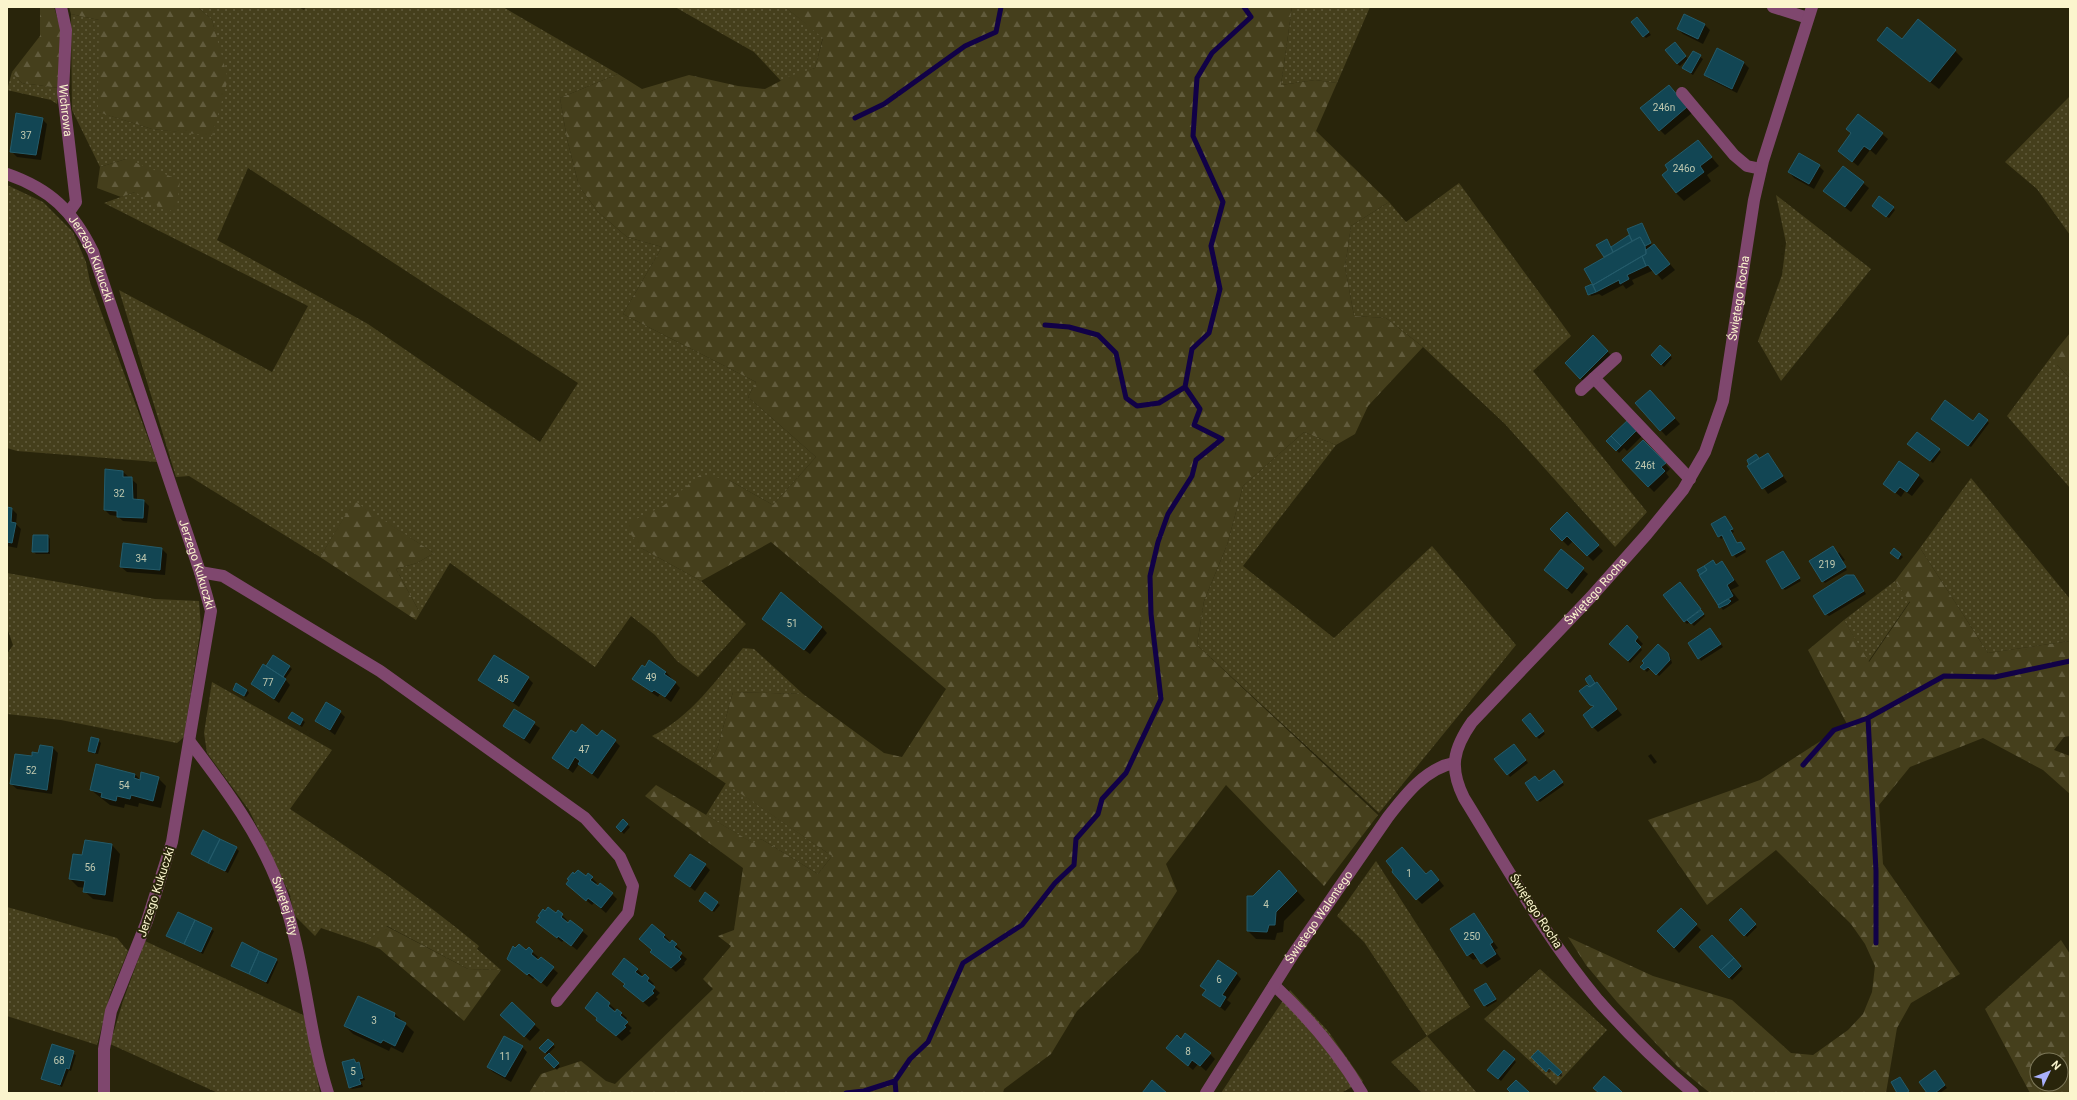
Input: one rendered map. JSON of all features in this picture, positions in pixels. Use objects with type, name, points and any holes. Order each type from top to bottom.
[{"type":"street","name":"Wichrowa","points":[[61,7],[66,30],[63,92],[76,202],[69,212]]},
{"type":"street","points":[[1772,7],[1810,13]]},
{"type":"street","name":"Świętego Rocha","points":[[1693,1093],[1631,1036],[1598,1000],[1573,968],[1464,798],[1458,785],[1454,763],[1458,746],[1472,722],[1625,560],[1665,513],[1690,479],[1705,452],[1723,401],[1754,200],[1761,169],[1810,13]]},
{"type":"street","points":[[1682,93],[1734,155],[1748,166],[1761,169]]},
{"type":"street","name":"Jerzego Kukuczki","points":[[7,174],[22,179],[46,192],[69,212],[82,230],[92,252],[212,611],[172,842],[148,921],[112,1011],[104,1049],[104,1093]]},
{"type":"street","points":[[1582,390],[1616,358]]},
{"type":"street","points":[[1594,378],[1690,479]]},
{"type":"street","points":[[200,572],[223,576],[380,670],[584,818],[620,857],[633,886],[628,913],[557,1000]]},
{"type":"street","name":"Świętej Rity","points":[[190,742],[227,792],[260,842],[282,893],[295,943],[328,1093]]},
{"type":"street","name":"Świętego Walentego","points":[[1206,1093],[1294,953],[1397,805],[1430,772],[1441,765],[1454,763]]},
{"type":"street","points":[[1274,985],[1303,1012],[1321,1032],[1362,1093]]},
{"type":"green space","points":[[40,7],[54,7],[62,34],[59,88],[22,83],[12,72],[40,36]]},
{"type":"green space","points":[[69,7],[198,7],[212,20],[228,79],[212,136],[152,129],[98,112],[99,20],[71,14]]},
{"type":"green space","points":[[198,7],[298,7],[304,10],[306,7],[503,7],[618,74],[560,98],[567,139],[579,186],[598,212],[627,237],[662,247],[623,314],[756,382],[748,397],[816,457],[773,505],[729,480],[641,548],[701,581],[746,624],[698,677],[677,661],[655,635],[631,616],[595,667],[450,563],[420,613],[396,569],[417,563],[434,553],[354,502],[320,557],[189,476],[176,477],[119,290],[272,372],[308,306],[104,203],[135,192],[126,159],[100,167],[72,110],[71,14],[99,20],[99,112],[152,129],[212,135],[219,49],[212,20]],"holes":[[[248,168],[578,383],[540,442],[368,324],[217,240]]]},
{"type":"green space","points":[[675,7],[785,7],[823,37],[815,68],[781,81],[754,52]]},
{"type":"green space","points":[[785,7],[1292,7],[1281,85],[1315,80],[1337,83],[1316,131],[1389,202],[1351,226],[1345,267],[1354,316],[1386,318],[1423,347],[1368,406],[1355,434],[1336,445],[1304,432],[1243,486],[1227,545],[1204,601],[1197,645],[1378,815],[1324,886],[1226,785],[1166,864],[1177,891],[1139,951],[1077,1011],[1051,1054],[1004,1089],[1003,1093],[529,1093],[541,1074],[581,1061],[606,1081],[615,1084],[713,989],[703,979],[731,946],[718,936],[734,930],[743,868],[645,796],[656,785],[753,843],[761,839],[818,874],[832,856],[706,770],[718,746],[733,692],[803,694],[884,753],[902,757],[946,689],[771,542],[701,581],[641,548],[624,525],[663,506],[701,474],[729,480],[773,505],[816,457],[748,397],[756,382],[623,314],[662,247],[627,237],[598,212],[579,186],[567,139],[560,98],[618,74],[642,89],[689,75],[738,86],[765,89],[790,76],[815,68],[823,38]]},
{"type":"green space","points":[[1292,7],[1370,7],[1337,83],[1315,80],[1281,85]]},
{"type":"green space","points":[[12,72],[22,83],[59,88],[57,104],[51,100],[7,90]]},
{"type":"green space","points":[[2070,96],[2070,235],[2037,189],[2005,162]]},
{"type":"green space","points":[[126,159],[180,180],[177,206],[168,212],[135,192],[121,197],[97,188],[100,167]]},
{"type":"green space","points":[[1459,183],[1571,336],[1533,371],[1647,512],[1615,547],[1505,424],[1423,347],[1386,318],[1354,316],[1345,267],[1351,226],[1389,202],[1406,222]]},
{"type":"green space","points":[[7,185],[43,202],[73,232],[86,262],[90,282],[157,462],[17,451],[7,448]]},
{"type":"green space","points":[[1776,195],[1871,269],[1781,381],[1758,341],[1782,275],[1786,243]]},
{"type":"green space","points":[[2070,333],[2070,378],[2057,365],[2057,349]]},
{"type":"green space","points":[[2057,349],[2057,365],[2070,378],[2070,488],[2007,416]]},
{"type":"green space","points":[[1304,432],[1336,445],[1243,566],[1334,638],[1432,546],[1516,645],[1379,813],[1197,645],[1204,601],[1227,545],[1243,486]]},
{"type":"green space","points":[[1971,478],[2070,599],[2070,641],[1988,653],[1920,548]]},
{"type":"green space","points":[[354,501],[434,553],[417,563],[396,569],[420,613],[416,620],[320,557]]},
{"type":"green space","points":[[1920,548],[1988,653],[2070,641],[2070,736],[2064,737],[2054,750],[2070,756],[2070,794],[2043,770],[1983,738],[1910,767],[1879,805],[1883,864],[1960,974],[1911,1003],[1897,1028],[1886,1093],[1710,1093],[1678,1067],[1617,1002],[1586,965],[1568,937],[1653,976],[1732,1000],[1791,1053],[1813,1055],[1848,1030],[1863,1014],[1872,992],[1875,966],[1865,944],[1851,924],[1776,850],[1707,905],[1648,820],[1760,780],[1847,724],[1808,650],[1844,620],[1869,662],[1910,602],[1895,581]]},
{"type":"green space","points":[[7,573],[155,599],[199,601],[201,626],[184,737],[177,743],[61,720],[7,714],[7,654],[13,645],[7,628]]},
{"type":"green space","points":[[1895,581],[1910,601],[1868,662],[1844,620]]},
{"type":"green space","points":[[743,648],[754,649],[803,694],[733,692],[718,746],[706,770],[652,736],[679,719],[691,708],[713,685]]},
{"type":"green space","points":[[212,682],[332,750],[290,809],[363,858],[410,892],[479,946],[477,949],[501,970],[468,969],[387,926],[365,943],[321,928],[315,936],[294,915],[290,895],[249,810],[207,753],[204,733]]},
{"type":"green space","points":[[726,783],[832,856],[818,874],[761,839],[754,844],[706,815]]},
{"type":"green space","points":[[1376,861],[1470,1007],[1427,1036],[1364,942],[1337,916]]},
{"type":"green space","points":[[7,907],[117,938],[128,951],[110,995],[97,1045],[7,1016]]},
{"type":"green space","points":[[386,926],[468,969],[501,970],[464,1021],[380,949],[365,943]]},
{"type":"green space","points":[[2061,940],[2070,954],[2070,1093],[2029,1092],[2069,1092],[2069,1052],[2029,1052],[2029,1091],[1985,1009]]},
{"type":"green space","points":[[145,941],[305,1016],[320,1093],[218,1093],[110,1044],[123,1001]]},
{"type":"green space","points":[[1540,969],[1607,1030],[1556,1085],[1484,1019]]},
{"type":"green space","points":[[1290,990],[1328,1031],[1363,1081],[1341,1093],[1221,1093]]},
{"type":"green space","points":[[1427,1036],[1477,1093],[1422,1093],[1391,1062]]},
{"type":"building","points":[[1684,14],[1705,24],[1698,39],[1677,29]]},
{"type":"building","points":[[1637,17],[1649,32],[1643,37],[1631,22]]},
{"type":"building","points":[[1918,19],[1956,50],[1930,82],[1877,40],[1887,27],[1902,39]]},
{"type":"building","points":[[1675,42],[1686,56],[1677,64],[1665,50]]},
{"type":"building","points":[[1717,48],[1744,62],[1732,89],[1704,75]]},
{"type":"building","points":[[1693,51],[1701,55],[1691,73],[1682,68]]},
{"type":"building","points":[[1669,85],[1687,107],[1659,131],[1640,108]]},
{"type":"building","points":[[16,113],[43,118],[36,155],[10,152]]},
{"type":"building","points":[[1858,114],[1883,133],[1870,150],[1864,146],[1852,162],[1838,151],[1851,133],[1846,129]]},
{"type":"building","points":[[1698,140],[1712,157],[1700,166],[1704,172],[1676,193],[1662,175],[1668,170],[1665,165]]},
{"type":"building","points":[[1799,153],[1820,165],[1809,184],[1788,172]]},
{"type":"building","points":[[1843,166],[1864,182],[1845,207],[1823,191]]},
{"type":"building","points":[[1879,196],[1894,207],[1886,217],[1872,206]]},
{"type":"building","points":[[1642,223],[1651,243],[1645,246],[1640,237],[1632,241],[1627,229]]},
{"type":"building","points":[[1629,235],[1632,241],[1613,252],[1611,247]]},
{"type":"building","points":[[1640,237],[1645,246],[1646,254],[1593,285],[1584,269]]},
{"type":"building","points":[[1607,239],[1613,252],[1604,257],[1596,245]]},
{"type":"building","points":[[1654,244],[1670,264],[1656,275],[1648,265],[1646,266],[1642,256],[1646,254],[1646,250]]},
{"type":"building","points":[[1642,256],[1646,266],[1627,275],[1629,279],[1620,284],[1619,280],[1596,292],[1593,285]]},
{"type":"building","points":[[1592,284],[1596,292],[1588,295],[1585,287]]},
{"type":"building","points":[[1593,335],[1608,351],[1580,379],[1565,363]]},
{"type":"building","points":[[1660,345],[1671,355],[1661,365],[1651,355]]},
{"type":"building","points":[[1650,390],[1675,418],[1660,431],[1635,403]]},
{"type":"building","points":[[1945,400],[1973,421],[1979,413],[1988,420],[1968,446],[1931,419]]},
{"type":"building","points":[[1630,418],[1639,428],[1621,446],[1611,436]]},
{"type":"building","points":[[1917,432],[1940,449],[1930,461],[1907,444]]},
{"type":"building","points":[[1611,436],[1621,446],[1616,451],[1606,441]]},
{"type":"building","points":[[1643,440],[1666,463],[1661,467],[1665,471],[1648,487],[1622,460]]},
{"type":"building","points":[[1768,453],[1783,476],[1762,489],[1747,466]]},
{"type":"building","points":[[1756,454],[1759,458],[1749,465],[1747,460]]},
{"type":"building","points":[[1899,461],[1919,475],[1907,492],[1900,487],[1895,493],[1883,484]]},
{"type":"building","points":[[105,469],[123,471],[123,477],[132,477],[133,499],[144,500],[143,518],[117,517],[117,511],[104,510]]},
{"type":"building","points":[[7,507],[12,508],[11,522],[16,523],[12,543],[7,542]]},
{"type":"building","points":[[1567,512],[1599,545],[1587,556],[1567,536],[1562,541],[1550,529]]},
{"type":"building","points":[[1725,516],[1733,529],[1730,530],[1737,543],[1741,542],[1745,549],[1732,556],[1722,535],[1718,537],[1711,524]]},
{"type":"building","points":[[33,535],[48,535],[48,552],[32,552]]},
{"type":"building","points":[[123,543],[162,548],[160,570],[120,567]]},
{"type":"building","points":[[1833,546],[1846,567],[1822,582],[1809,561]]},
{"type":"building","points":[[1894,548],[1901,554],[1898,559],[1890,553]]},
{"type":"building","points":[[1561,549],[1584,568],[1567,589],[1544,570]]},
{"type":"building","points":[[1783,551],[1800,578],[1782,589],[1766,561]]},
{"type":"building","points":[[1713,560],[1716,565],[1722,561],[1734,580],[1727,585],[1733,596],[1718,605],[1699,575],[1707,570],[1704,566]]},
{"type":"building","points":[[1704,566],[1707,570],[1700,575],[1697,570]]},
{"type":"building","points":[[1846,575],[1854,575],[1864,591],[1825,615],[1813,596]]},
{"type":"building","points":[[1680,582],[1701,609],[1684,622],[1663,595]]},
{"type":"building","points":[[781,592],[822,627],[804,650],[762,619]]},
{"type":"building","points":[[1728,599],[1731,601],[1719,608],[1718,605]]},
{"type":"building","points":[[1701,610],[1704,614],[1691,624],[1687,620]]},
{"type":"building","points":[[1627,625],[1638,637],[1635,641],[1641,647],[1628,661],[1609,644]]},
{"type":"building","points":[[1710,628],[1721,644],[1698,659],[1688,643]]},
{"type":"building","points":[[1658,644],[1668,653],[1670,660],[1656,675],[1648,667],[1644,670],[1640,667],[1644,663],[1642,661]]},
{"type":"building","points":[[273,655],[290,666],[283,677],[266,666]]},
{"type":"building","points":[[494,655],[529,677],[513,702],[478,680]]},
{"type":"building","points":[[649,660],[666,672],[664,674],[676,682],[665,697],[654,690],[652,692],[632,679],[642,665],[645,667]]},
{"type":"building","points":[[263,664],[286,679],[274,699],[251,684]]},
{"type":"building","points":[[1590,675],[1595,683],[1590,687],[1585,679]]},
{"type":"building","points":[[1597,682],[1617,709],[1592,728],[1583,715],[1594,706],[1590,705],[1579,691],[1587,685],[1589,687]]},
{"type":"building","points":[[236,683],[247,690],[244,696],[233,690]]},
{"type":"building","points":[[326,702],[341,711],[330,730],[315,721]]},
{"type":"building","points":[[514,709],[535,722],[524,739],[503,726]]},
{"type":"building","points":[[292,712],[303,719],[300,725],[288,718]]},
{"type":"building","points":[[1530,713],[1544,731],[1536,737],[1522,720]]},
{"type":"building","points":[[582,724],[597,736],[602,730],[616,740],[592,774],[578,764],[580,761],[575,757],[568,769],[552,758],[571,730],[576,733]]},
{"type":"building","points":[[91,737],[99,739],[95,753],[88,751]]},
{"type":"building","points":[[1514,744],[1526,760],[1507,775],[1494,759]]},
{"type":"building","points":[[40,745],[53,747],[47,790],[10,784],[15,754],[32,756],[32,752],[38,753]]},
{"type":"building","points":[[96,764],[135,774],[134,778],[140,780],[141,772],[159,777],[153,801],[131,795],[130,799],[117,796],[116,801],[101,797],[102,793],[90,790]]},
{"type":"building","points":[[1554,770],[1563,782],[1537,801],[1525,783],[1535,776],[1539,781]]},
{"type":"building","points":[[623,819],[628,824],[621,832],[616,827]]},
{"type":"building","points":[[203,830],[220,839],[208,863],[191,854]]},
{"type":"building","points":[[220,839],[237,847],[225,871],[208,863]]},
{"type":"building","points":[[85,840],[112,844],[105,895],[83,892],[85,881],[69,879],[73,854],[82,855]]},
{"type":"building","points":[[1402,847],[1426,874],[1431,870],[1439,880],[1416,900],[1392,872],[1393,870],[1386,861]]},
{"type":"building","points":[[690,854],[706,864],[690,887],[674,876]]},
{"type":"building","points":[[578,870],[586,876],[588,873],[593,877],[590,880],[598,886],[600,883],[613,893],[601,908],[588,898],[586,901],[566,884],[569,880],[567,879],[573,872],[574,874]]},
{"type":"building","points":[[1279,870],[1297,891],[1276,912],[1275,925],[1269,925],[1267,932],[1247,931],[1247,896],[1253,896]]},
{"type":"building","points":[[705,892],[718,902],[712,911],[699,901]]},
{"type":"building","points":[[548,907],[556,913],[558,910],[563,914],[561,917],[568,923],[570,920],[583,930],[571,946],[558,936],[557,938],[536,922],[543,909],[545,911]]},
{"type":"building","points":[[1681,908],[1697,924],[1674,948],[1657,931]]},
{"type":"building","points":[[1741,908],[1756,924],[1744,936],[1729,920]]},
{"type":"building","points":[[178,912],[195,920],[184,944],[166,936]]},
{"type":"building","points":[[1474,913],[1493,942],[1490,944],[1496,954],[1481,964],[1473,952],[1467,956],[1450,929]]},
{"type":"building","points":[[195,920],[212,928],[201,952],[184,944]]},
{"type":"building","points":[[652,924],[665,935],[663,937],[670,943],[672,940],[677,944],[674,947],[682,953],[679,957],[681,959],[671,968],[650,952],[652,950],[639,939]]},
{"type":"building","points":[[1712,935],[1734,958],[1721,970],[1699,947]]},
{"type":"building","points":[[242,942],[259,951],[249,974],[231,966]]},
{"type":"building","points":[[519,944],[526,950],[529,947],[533,951],[531,954],[538,960],[541,957],[554,967],[541,983],[529,973],[527,975],[507,959],[513,946],[515,948]]},
{"type":"building","points":[[259,951],[277,959],[266,982],[249,974]]},
{"type":"building","points":[[624,958],[638,969],[635,972],[642,977],[645,974],[649,978],[647,981],[655,987],[652,991],[654,993],[643,1002],[623,986],[625,984],[612,974]]},
{"type":"building","points":[[1734,958],[1741,966],[1729,978],[1721,970]]},
{"type":"building","points":[[1218,960],[1237,973],[1222,995],[1226,997],[1220,1007],[1202,995],[1206,990],[1200,986]]},
{"type":"building","points":[[1486,983],[1496,999],[1484,1006],[1474,990]]},
{"type":"building","points":[[597,992],[610,1003],[608,1006],[615,1012],[617,1009],[622,1013],[620,1015],[628,1022],[624,1026],[626,1027],[616,1036],[596,1020],[597,1018],[585,1008]]},
{"type":"building","points":[[358,996],[395,1013],[394,1017],[406,1023],[395,1046],[383,1040],[381,1043],[344,1026]]},
{"type":"building","points":[[512,1002],[535,1024],[524,1037],[500,1015]]},
{"type":"building","points":[[1185,1033],[1211,1053],[1200,1066],[1192,1060],[1188,1066],[1166,1048],[1177,1035],[1181,1039]]},
{"type":"building","points":[[504,1036],[523,1046],[505,1077],[487,1067]]},
{"type":"building","points":[[548,1039],[554,1044],[545,1053],[539,1048]]},
{"type":"building","points":[[52,1044],[74,1051],[69,1069],[66,1068],[60,1085],[41,1079]]},
{"type":"building","points":[[1504,1050],[1515,1059],[1498,1079],[1487,1070]]},
{"type":"building","points":[[1538,1050],[1562,1072],[1558,1076],[1549,1068],[1546,1072],[1531,1057]]},
{"type":"building","points":[[549,1053],[559,1063],[554,1068],[544,1058]]},
{"type":"building","points":[[354,1059],[356,1063],[359,1062],[363,1078],[359,1079],[361,1084],[349,1088],[342,1062]]},
{"type":"building","points":[[1935,1070],[1945,1085],[1935,1093],[1927,1093],[1919,1082]]},
{"type":"building","points":[[1604,1076],[1623,1093],[1599,1093],[1593,1088]]},
{"type":"building","points":[[1900,1077],[1909,1091],[1906,1093],[1897,1093],[1891,1082]]},
{"type":"building","points":[[1152,1080],[1167,1093],[1142,1093]]},
{"type":"building","points":[[1516,1080],[1530,1093],[1511,1093],[1507,1089]]},
{"type":"waterway","points":[[855,118],[884,104],[965,46],[996,32],[1001,7]]},
{"type":"waterway","points":[[846,1093],[864,1091],[895,1081],[910,1059],[928,1042],[963,963],[1022,925],[1055,883],[1074,865],[1076,839],[1098,814],[1102,799],[1126,773],[1161,699],[1151,614],[1150,576],[1158,542],[1168,514],[1192,476],[1196,460],[1222,439],[1194,425],[1200,409],[1185,387],[1192,349],[1209,333],[1220,289],[1211,246],[1223,202],[1193,136],[1197,78],[1212,53],[1251,17],[1244,7]]},
{"type":"waterway","points":[[1045,325],[1069,327],[1098,335],[1116,353],[1126,398],[1137,406],[1159,403],[1185,387]]},
{"type":"waterway","points":[[1803,765],[1834,730],[1868,718],[1944,676],[1995,677],[2070,661]]},
{"type":"waterway","points":[[1868,718],[1876,871],[1876,943]]},
{"type":"waterway","points":[[895,1081],[896,1093]]}]
